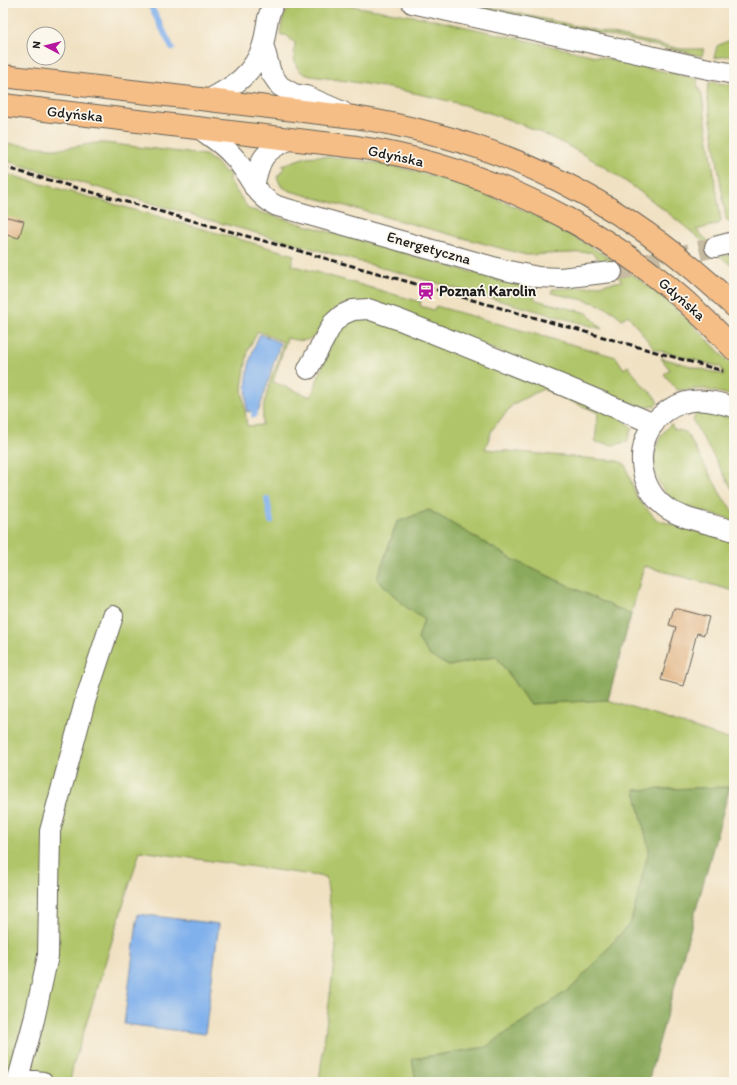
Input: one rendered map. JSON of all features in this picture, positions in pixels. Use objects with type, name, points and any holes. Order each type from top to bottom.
[{"type":"main road","name":"Gdyńska","points":[[3,76],[354,117],[391,123],[457,140],[502,155],[563,182],[621,216],[663,244],[704,278],[734,306]]},
{"type":"main road","name":"Gdyńska","points":[[3,105],[197,127],[374,150],[427,162],[477,178],[544,206],[591,231],[650,272],[691,306],[734,349]]},
{"type":"street","points":[[208,100],[234,85],[243,78],[252,66],[263,44],[267,19],[274,3]]},
{"type":"street","points":[[412,3],[734,74]]},
{"type":"street","points":[[263,44],[271,73],[280,86],[294,94],[306,96],[354,117]]},
{"type":"street","name":"Energetyczna","points":[[197,127],[233,155],[260,196],[277,206],[504,270],[538,277],[561,278],[612,272]]},
{"type":"street","points":[[254,187],[259,164],[263,158],[278,144],[291,139]]},
{"type":"street","points":[[715,247],[734,242]]},
{"type":"street","points":[[308,369],[333,324],[342,315],[353,310],[368,309],[400,320],[562,384],[654,424]]},
{"type":"street","points":[[734,407],[710,401],[692,401],[669,409],[654,424],[644,439],[641,458],[644,479],[656,499],[671,512],[734,530]]},
{"type":"street","points":[[44,1082],[17,1080],[34,1020],[48,956],[50,831],[86,698],[113,616]]},
{"type":"green space","points":[[296,3],[333,3],[426,18],[698,79],[697,84],[702,95],[721,220],[719,224],[696,230],[725,256],[734,254],[734,268],[646,196],[600,164],[550,137],[521,124],[492,114],[433,97],[305,74],[298,68],[294,59],[295,43],[286,35],[280,35],[283,21],[288,9]]},
{"type":"green space","points":[[459,3],[471,3],[681,49],[704,49],[702,56]]},
{"type":"green space","points":[[734,38],[734,55],[714,58],[717,46]]},
{"type":"green space","points":[[709,82],[734,85],[734,221],[729,222],[726,219],[707,94]]},
{"type":"green space","points":[[3,143],[60,149],[105,143],[205,155],[218,164],[225,173],[230,170],[229,181],[249,209],[499,280],[531,287],[531,292],[536,300],[587,313],[602,329],[224,224],[3,160]]},
{"type":"green space","points":[[317,156],[362,161],[406,169],[450,181],[534,215],[574,236],[612,260],[648,286],[693,325],[714,346],[734,368],[734,396],[704,389],[677,390],[664,374],[670,370],[661,358],[724,375],[721,367],[654,349],[628,315],[622,319],[598,304],[552,293],[552,289],[588,287],[622,281],[591,252],[526,255],[290,191],[281,186],[277,177],[284,168],[282,165],[306,157]]},
{"type":"green space","points":[[3,173],[294,255],[291,265],[421,302],[420,306],[434,310],[436,306],[616,357],[624,369],[628,366],[645,388],[654,395],[658,403],[652,407],[643,407],[379,305],[349,303],[338,307],[333,311],[312,338],[298,340],[287,338],[273,382],[311,397],[332,343],[343,324],[349,319],[355,317],[374,316],[619,416],[632,428],[627,442],[613,445],[595,442],[598,413],[543,389],[513,404],[492,430],[485,449],[618,461],[625,464],[637,498],[657,520],[734,542],[734,591],[644,566],[631,615],[512,559],[429,510],[397,522],[377,579],[407,608],[424,619],[418,639],[431,656],[449,666],[496,656],[529,704],[608,700],[734,741],[734,773],[730,787],[635,790],[649,850],[631,922],[574,986],[486,1047],[412,1059],[416,1082],[319,1082],[336,947],[326,877],[140,851],[73,1066],[70,1082],[3,1082]],"holes":[[[258,331],[283,342],[278,363],[272,375],[264,404],[262,425],[247,426],[242,388],[248,350]]]},
{"type":"green space","points":[[702,412],[734,418],[734,492],[693,421],[696,413]]},
{"type":"green space","points":[[671,424],[674,429],[686,432],[723,498],[734,512],[734,520],[700,511],[681,504],[670,497],[662,488],[654,467],[654,455],[657,444],[663,433]]},
{"type":"green space","points":[[429,510],[512,559],[631,615],[608,700],[529,704],[496,656],[449,666],[430,656],[418,639],[424,619],[407,608],[377,579],[397,522]]},
{"type":"green space","points":[[730,787],[648,1082],[416,1082],[412,1059],[486,1047],[574,986],[631,922],[649,850],[635,790]]},
{"type":"water","points":[[260,334],[280,343],[259,410],[247,412],[246,391],[248,372],[252,353]]},
{"type":"water","points":[[138,914],[219,924],[205,1034],[124,1024]]},
{"type":"building","points":[[3,216],[24,221],[19,238],[3,234]]},
{"type":"building","points":[[674,608],[709,617],[704,635],[697,633],[683,686],[661,680],[676,627],[669,625]]},
{"type":"waterway","points":[[149,3],[172,48]]},
{"type":"waterway","points":[[254,415],[256,402]]},
{"type":"waterway","points":[[267,499],[271,521]]},
{"type":"tunnel","points":[[612,272],[715,247]]},
{"type":"railway","points":[[3,167],[723,371]]},
{"type":"place","name":"Poznań Karolin","points":[[426,291]]}]
